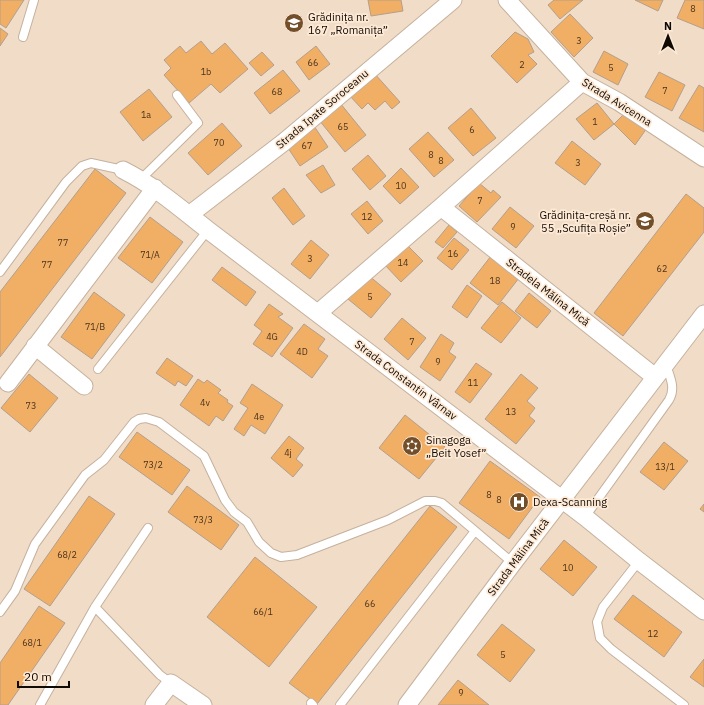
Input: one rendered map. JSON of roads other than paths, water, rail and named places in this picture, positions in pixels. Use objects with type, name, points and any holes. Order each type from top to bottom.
[{"type":"street","name":"Strada Ipate Soroceanu","points":[[189,215],[284,142],[453,0]]},
{"type":"street","name":"Strada Avicenna","points":[[507,0],[582,82],[619,102],[704,158]]},
{"type":"street","points":[[318,313],[441,207],[582,82]]},
{"type":"street","name":"Strada Constantin Vârnav","points":[[123,170],[155,188],[585,517],[704,611]]},
{"type":"street","points":[[4,383],[36,346],[155,188]]},
{"type":"street","name":"Stradela Mălina Mică","points":[[441,207],[655,377]]},
{"type":"street","name":"Strada Mălina Mică","points":[[407,705],[513,563],[704,314]]},
{"type":"street","points":[[36,346],[84,386]]},
{"type":"street","points":[[154,705],[171,682],[203,705]]},
{"type":"lane","points":[[23,37],[34,0]]},
{"type":"lane","points":[[141,179],[198,123],[177,95]]},
{"type":"lane","points":[[0,272],[66,182],[82,166],[90,163],[123,170]]},
{"type":"lane","points":[[98,369],[208,230]]},
{"type":"lane","points":[[585,517],[670,400],[673,393],[672,385],[665,363]]},
{"type":"lane","points":[[0,612],[15,591],[30,554],[85,475],[104,460],[134,422],[139,419],[152,419],[159,422],[204,456],[225,500],[234,512],[247,522],[259,542],[271,553],[281,557],[297,555],[388,520],[426,501],[435,501],[442,503],[513,563]]},
{"type":"lane","points":[[40,705],[95,607],[148,528]]},
{"type":"lane","points":[[340,705],[475,531]]},
{"type":"lane","points":[[639,561],[603,607],[597,622],[600,638],[611,649],[684,705]]},
{"type":"lane","points":[[95,607],[160,675],[171,682]]},
{"type":"place","name":"Grădinița nr. 167 „Romanița”","points":[[294,23]]},
{"type":"place","name":"Grădinița-creșă nr. 55 „Scufița Roșie”","points":[[645,221]]},
{"type":"place","name":"Sinagoga „Beit Yosef”","points":[[412,446]]},
{"type":"place","name":"Dexa-Scanning","points":[[519,502]]}]
